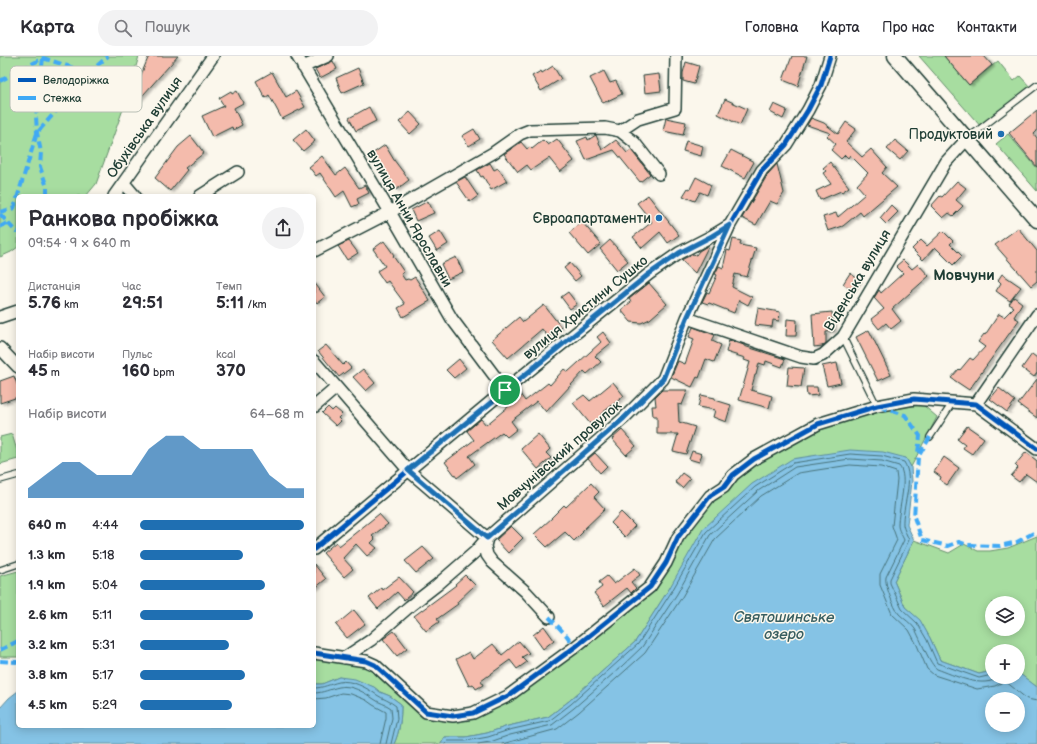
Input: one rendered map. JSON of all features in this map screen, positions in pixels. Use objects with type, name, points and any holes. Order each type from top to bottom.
[{"type":"street","name":"Обухівська вулиця","points":[[116,194],[213,56]]},
{"type":"street","name":"вулиця Анни Ярославни","points":[[297,56],[452,319],[505,390]]},
{"type":"street","points":[[304,67],[328,56]]},
{"type":"street","points":[[620,131],[638,119],[675,108],[676,56]]},
{"type":"street","name":"вулиця Христини Сушко","points":[[316,547],[505,390],[649,274],[679,253],[730,225],[762,170],[786,145],[808,110],[821,85],[830,56]]},
{"type":"street","points":[[895,56],[1037,220]]},
{"type":"street","points":[[316,250],[390,212],[492,153],[520,134],[530,130],[605,128],[620,131],[634,142],[659,174]]},
{"type":"street","name":"Віденська вулиця","points":[[687,318],[801,357],[814,359],[823,356],[843,337],[946,162],[967,139]]},
{"type":"street","points":[[203,194],[238,172]]},
{"type":"street","points":[[124,183],[133,194]]},
{"type":"street","name":"Мовчунівський провулок","points":[[344,658],[371,640],[475,552],[487,538],[624,418],[663,379],[687,318],[730,225]]},
{"type":"street","points":[[2,315],[16,312]]},
{"type":"street","points":[[976,404],[1037,316]]},
{"type":"street","points":[[0,348],[16,364]]},
{"type":"street","points":[[316,363],[408,470],[487,538],[485,546],[487,555],[492,562],[526,592],[549,617]]},
{"type":"street","points":[[316,405],[336,388]]},
{"type":"street","points":[[316,653],[366,661],[375,665],[426,712],[453,716],[472,713],[508,696],[581,643],[650,587],[666,563],[678,537],[710,496],[724,487],[733,475],[754,459],[818,424],[877,406],[914,399],[976,404],[1037,449]]},
{"type":"lane","points":[[967,139],[1037,85]]},
{"type":"lane","points":[[843,337],[877,406]]},
{"type":"lane","points":[[930,437],[954,402]]},
{"type":"lane","points":[[0,480],[16,476]]},
{"type":"lane","points":[[0,570],[16,565]]},
{"type":"green space","points":[[0,56],[139,56],[136,66],[10,66],[10,112],[122,112],[96,184],[88,194],[16,194],[16,248],[0,257]]},
{"type":"green space","points":[[919,56],[944,56],[969,85],[998,61],[1014,81],[1020,76],[1031,88],[982,128]]},
{"type":"green space","points":[[1008,134],[1037,168],[1037,191],[996,144]]},
{"type":"green space","points":[[923,405],[937,417],[911,467],[906,458],[669,589],[635,642],[569,701],[548,717],[508,726],[487,733],[466,737],[445,737],[441,744],[394,744],[400,724],[401,704],[374,687],[339,677],[322,684],[316,684],[316,658],[357,664],[372,668],[412,707],[422,712],[467,718],[624,613],[711,503],[726,493],[739,478],[759,463],[818,429],[877,410]]},
{"type":"green space","points":[[12,434],[16,447],[16,460],[0,464],[0,437]]},
{"type":"green space","points":[[1037,536],[1037,687],[1025,678],[1025,644],[985,644],[985,673],[979,674],[940,660],[920,621],[905,607],[894,581],[914,540],[949,553],[964,544],[978,551],[1008,548]]},
{"type":"green space","points":[[16,572],[16,657],[0,657],[0,576]]},
{"type":"water","name":"Святошинське озеро","points":[[850,450],[883,452],[906,458],[911,467],[912,481],[907,525],[914,540],[894,581],[905,607],[920,620],[940,660],[979,674],[985,673],[985,684],[1025,684],[1025,678],[1037,687],[1037,744],[441,744],[445,737],[466,737],[487,733],[508,726],[548,717],[569,701],[635,642],[669,589],[703,529],[752,484],[792,459]]},
{"type":"water","points":[[339,677],[355,679],[374,687],[401,704],[400,724],[394,744],[0,744],[0,708],[16,693],[16,728],[316,728],[316,684],[322,684]]},
{"type":"building","points":[[151,56],[178,56],[142,96],[142,72],[148,58]]},
{"type":"building","points":[[792,56],[807,56],[798,86],[783,80]]},
{"type":"building","points":[[944,56],[984,56],[992,65],[969,85]]},
{"type":"building","points":[[333,61],[337,69],[320,78],[315,69]]},
{"type":"building","points":[[686,62],[699,66],[694,84],[683,81],[683,73]]},
{"type":"building","points":[[553,66],[561,79],[541,91],[532,76],[541,71],[542,73]]},
{"type":"building","points":[[358,68],[364,83],[342,93],[336,78]]},
{"type":"building","points":[[604,71],[610,83],[616,81],[622,94],[603,103],[590,78]]},
{"type":"building","points":[[272,72],[286,97],[296,91],[305,107],[282,119],[269,95],[265,98],[256,81]]},
{"type":"building","points":[[659,74],[661,91],[645,93],[643,76]]},
{"type":"building","points":[[231,91],[232,94],[237,91],[243,103],[234,108],[242,125],[233,130],[232,127],[212,137],[202,116],[224,106],[219,98]]},
{"type":"building","points":[[725,99],[747,109],[740,125],[718,114]]},
{"type":"building","points":[[774,104],[787,110],[783,119],[770,112]]},
{"type":"building","points":[[369,107],[376,121],[356,131],[349,118]]},
{"type":"building","points":[[1037,110],[1037,131],[1034,134],[1037,138],[1037,167],[1009,133]]},
{"type":"building","points":[[410,112],[421,124],[410,134],[399,122]]},
{"type":"building","points":[[666,118],[686,122],[683,135],[663,131]]},
{"type":"building","points":[[811,118],[824,123],[838,134],[846,122],[856,129],[846,142],[862,157],[871,149],[887,167],[882,173],[897,187],[863,216],[860,212],[843,226],[828,231],[823,217],[836,213],[838,217],[865,194],[857,185],[868,173],[850,155],[848,158],[845,155],[841,159],[831,150],[836,144],[827,136],[830,133],[807,125]]},
{"type":"building","points":[[306,129],[315,141],[303,151],[293,140]]},
{"type":"building","points":[[474,129],[480,139],[469,146],[462,136]]},
{"type":"building","points":[[596,135],[602,150],[616,140],[627,153],[631,150],[650,174],[640,182],[614,150],[586,160],[577,141],[587,137],[588,140]]},
{"type":"building","points":[[191,136],[204,153],[185,168],[187,170],[170,191],[155,178],[178,147]]},
{"type":"building","points":[[557,139],[574,161],[560,172],[549,158],[531,170],[527,165],[518,172],[504,154],[521,142],[527,149],[530,147],[532,149],[543,140],[548,145]]},
{"type":"building","points":[[895,140],[908,151],[900,160],[887,149]]},
{"type":"building","points":[[686,141],[703,146],[701,156],[683,151]]},
{"type":"building","points":[[385,145],[409,180],[396,190],[372,154]]},
{"type":"building","points":[[731,150],[754,162],[745,178],[722,166]]},
{"type":"building","points":[[322,156],[336,175],[345,168],[359,188],[365,185],[369,193],[357,199],[359,204],[352,207],[344,191],[336,197],[320,173],[316,176],[309,167]]},
{"type":"building","points":[[830,162],[849,187],[842,192],[841,191],[820,200],[816,191],[831,184],[823,173],[826,171],[823,168]]},
{"type":"building","points":[[490,163],[494,170],[498,168],[507,181],[491,190],[483,176],[481,177],[477,170]]},
{"type":"building","points":[[777,164],[784,193],[777,204],[770,201],[756,225],[742,218],[768,174]]},
{"type":"building","points":[[465,177],[478,196],[470,202],[456,182]]},
{"type":"building","points":[[696,177],[711,185],[707,195],[700,192],[695,201],[683,196],[688,188],[690,189]]},
{"type":"building","points":[[957,181],[966,188],[956,200],[963,206],[953,216],[949,213],[943,218],[931,206]]},
{"type":"building","points":[[648,195],[679,235],[668,243],[660,232],[642,248],[633,237],[652,222],[637,203]]},
{"type":"building","points":[[428,201],[434,213],[416,221],[411,210]]},
{"type":"building","points":[[891,205],[898,212],[886,224],[880,218]]},
{"type":"building","points":[[582,222],[601,244],[588,255],[569,233]]},
{"type":"building","points":[[1018,228],[1037,251],[1037,281],[1031,286],[995,245]]},
{"type":"building","points":[[440,231],[448,244],[437,251],[429,238]]},
{"type":"building","points":[[943,231],[953,241],[950,244],[962,256],[953,265],[935,247],[923,260],[912,249],[921,240],[927,246]]},
{"type":"building","points":[[733,239],[741,241],[740,245],[756,248],[747,277],[735,274],[732,287],[752,297],[748,305],[739,300],[734,313],[709,303],[702,302],[707,292],[709,293],[717,275],[715,274],[719,266],[723,268],[727,250],[730,251]]},
{"type":"building","points":[[610,240],[628,261],[617,270],[600,249]]},
{"type":"building","points":[[349,241],[358,253],[347,260],[338,246]]},
{"type":"building","points":[[384,241],[404,272],[401,274],[405,280],[410,280],[415,277],[430,301],[403,317],[398,308],[405,304],[388,281],[385,283],[377,271],[385,266],[373,249]]},
{"type":"building","points":[[709,245],[695,273],[681,260],[693,254],[696,255],[699,251]]},
{"type":"building","points":[[456,257],[463,272],[448,279],[441,264]]},
{"type":"building","points":[[903,260],[912,269],[918,264],[929,276],[892,309],[901,321],[891,329],[886,323],[879,329],[871,319],[884,309],[874,298],[879,290],[881,293],[903,273],[896,266]]},
{"type":"building","points":[[570,263],[581,276],[575,281],[564,268]]},
{"type":"building","points":[[850,273],[859,280],[852,290],[843,284]]},
{"type":"building","points":[[1002,274],[1021,287],[1010,301],[996,291],[1001,283],[998,280]]},
{"type":"building","points":[[649,283],[667,304],[650,319],[641,323],[631,322],[621,310],[631,302],[629,299]]},
{"type":"building","points":[[316,285],[325,297],[317,303],[316,302]]},
{"type":"building","points":[[568,292],[577,304],[570,309],[561,297]]},
{"type":"building","points":[[1014,297],[1022,303],[1014,317],[1019,320],[969,390],[951,378],[970,358],[973,360],[985,347],[978,342],[984,334],[985,335],[999,314],[1004,317],[1014,307],[1009,304]]},
{"type":"building","points":[[544,305],[561,327],[548,337],[542,329],[508,358],[492,340],[519,317],[523,322]]},
{"type":"building","points":[[758,308],[780,312],[779,321],[773,320],[772,327],[755,325]]},
{"type":"building","points":[[832,312],[834,331],[826,332],[826,343],[822,346],[814,347],[812,314]]},
{"type":"building","points":[[787,319],[797,320],[796,336],[786,336]]},
{"type":"building","points":[[693,327],[715,335],[712,341],[721,345],[714,362],[706,359],[699,378],[697,377],[692,387],[671,377],[678,361],[685,364],[694,339],[689,337]]},
{"type":"building","points":[[869,330],[891,375],[878,381],[856,337]]},
{"type":"building","points":[[603,332],[611,343],[595,356],[601,362],[587,374],[584,371],[546,412],[537,401],[511,421],[517,429],[507,437],[502,432],[469,456],[475,464],[457,478],[445,462],[474,440],[467,431],[481,419],[486,425],[509,406],[505,399],[517,390],[525,401],[548,383],[550,385],[564,369],[568,372],[601,342],[597,337]]},
{"type":"building","points":[[729,340],[785,359],[782,367],[766,361],[765,365],[759,363],[755,375],[751,390],[772,396],[769,408],[739,400],[750,362],[744,360],[745,358],[726,352]]},
{"type":"building","points":[[326,345],[343,365],[346,362],[351,368],[339,377],[318,351]]},
{"type":"building","points":[[1032,354],[1037,358],[1037,373],[1034,377],[1022,368]]},
{"type":"building","points":[[459,359],[466,368],[454,378],[446,370]]},
{"type":"building","points":[[837,363],[841,383],[827,386],[822,366]]},
{"type":"building","points":[[789,367],[804,368],[801,387],[787,386]]},
{"type":"building","points":[[363,369],[375,383],[366,391],[353,377]]},
{"type":"building","points":[[14,376],[16,382],[16,398],[0,403],[0,381]]},
{"type":"building","points":[[1037,379],[1037,418],[1018,404]]},
{"type":"building","points":[[613,382],[624,396],[601,414],[603,416],[592,426],[573,403],[584,395],[590,401]]},
{"type":"building","points":[[806,387],[817,387],[818,395],[807,396]]},
{"type":"building","points":[[999,388],[1015,401],[1007,412],[990,399]]},
{"type":"building","points":[[662,390],[688,390],[682,405],[678,404],[679,422],[695,427],[686,454],[673,451],[678,434],[657,434],[657,416],[653,416],[652,406],[656,406],[655,397]]},
{"type":"building","points":[[701,395],[715,398],[715,400],[731,405],[726,422],[713,417],[715,410],[698,407]]},
{"type":"building","points":[[328,407],[332,411],[335,408],[342,414],[338,418],[341,421],[336,426],[322,413]]},
{"type":"building","points":[[967,426],[984,438],[972,454],[963,448],[965,445],[957,439]]},
{"type":"building","points":[[622,430],[636,446],[626,455],[612,439]]},
{"type":"building","points":[[538,434],[550,449],[546,453],[551,458],[538,469],[521,449]]},
{"type":"building","points":[[692,451],[702,454],[699,462],[689,459]]},
{"type":"building","points":[[1026,452],[1037,461],[1037,482],[1026,474],[1019,482],[1011,476],[1018,468],[1015,465]]},
{"type":"building","points":[[595,453],[607,466],[600,473],[588,459]]},
{"type":"building","points":[[944,457],[959,468],[947,485],[940,480],[941,477],[934,472]]},
{"type":"building","points":[[682,473],[690,479],[682,488],[675,482]]},
{"type":"building","points":[[591,483],[599,492],[594,497],[605,509],[582,531],[583,532],[574,541],[565,532],[547,547],[534,534],[564,505],[566,507]]},
{"type":"building","points":[[621,512],[635,526],[625,537],[611,523]]},
{"type":"building","points":[[379,514],[388,524],[372,536],[375,539],[371,543],[377,548],[367,556],[356,544],[343,558],[353,569],[344,577],[323,553],[336,542],[339,546]]},
{"type":"building","points":[[511,526],[523,538],[508,553],[496,540]]},
{"type":"building","points":[[423,547],[434,559],[416,573],[405,561]]},
{"type":"building","points":[[316,566],[326,579],[316,587]]},
{"type":"building","points":[[635,568],[640,575],[631,582],[636,588],[631,593],[627,588],[604,606],[594,593],[602,587],[599,582],[607,576],[614,584]]},
{"type":"building","points":[[465,575],[475,585],[457,602],[458,604],[437,619],[439,622],[426,631],[414,616],[456,585],[455,584]]},
{"type":"building","points":[[399,577],[413,592],[404,600],[397,592],[378,609],[369,598],[381,588],[382,590]]},
{"type":"building","points":[[354,610],[365,624],[347,638],[336,625]]},
{"type":"building","points":[[544,626],[554,640],[543,649],[533,635]]},
{"type":"building","points":[[394,631],[407,648],[397,656],[383,639]]},
{"type":"building","points":[[519,641],[529,653],[522,657],[527,662],[517,669],[510,660],[481,681],[483,685],[476,689],[473,684],[469,686],[456,659],[469,652],[473,659],[493,644],[502,655]]},
{"type":"marked path","points":[[97,66],[108,56]]},
{"type":"marked path","points":[[42,66],[43,58]]},
{"type":"marked path","points":[[28,66],[43,58],[68,66]]},
{"type":"marked path","points":[[0,81],[10,76]]},
{"type":"marked path","points":[[36,112],[37,133],[41,152],[40,167],[47,187],[47,194]]},
{"type":"marked path","points":[[18,194],[37,133],[55,112]]},
{"type":"marked path","points":[[0,212],[14,208],[16,201]]},
{"type":"marked path","points":[[0,214],[16,232]]},
{"type":"marked path","points":[[0,227],[7,223]]},
{"type":"marked path","points":[[880,407],[905,415],[920,436],[918,453]]},
{"type":"marked path","points":[[930,437],[918,457],[914,517],[922,540],[948,546],[959,542],[968,545],[1000,546],[1017,542],[1037,531]]},
{"type":"marked path","points":[[549,617],[575,647]]},
{"type":"marked path","points":[[0,650],[16,642]]},
{"type":"marked path","points":[[0,661],[16,662]]},
{"type":"cycle path","points":[[316,547],[505,390],[649,274],[679,253],[730,225],[762,170],[786,145],[808,110],[821,85],[830,56]]},
{"type":"cycle path","points":[[316,653],[366,661],[375,665],[426,712],[453,716],[473,713],[508,696],[575,647],[650,587],[666,563],[678,537],[710,496],[724,487],[733,475],[754,459],[818,424],[877,406],[914,399],[976,404],[1037,449]]},
{"type":"place","name":"Продуктовий","points":[[1001,134]]},
{"type":"place","name":"Євроапартаменти","points":[[659,218]]},
{"type":"district","name":"Мовчуни","points":[[964,275]]},
{"type":"route","points":[[730,225],[687,318],[663,379],[624,418],[487,538],[408,470],[505,390],[649,274],[679,253],[730,225]]}]
